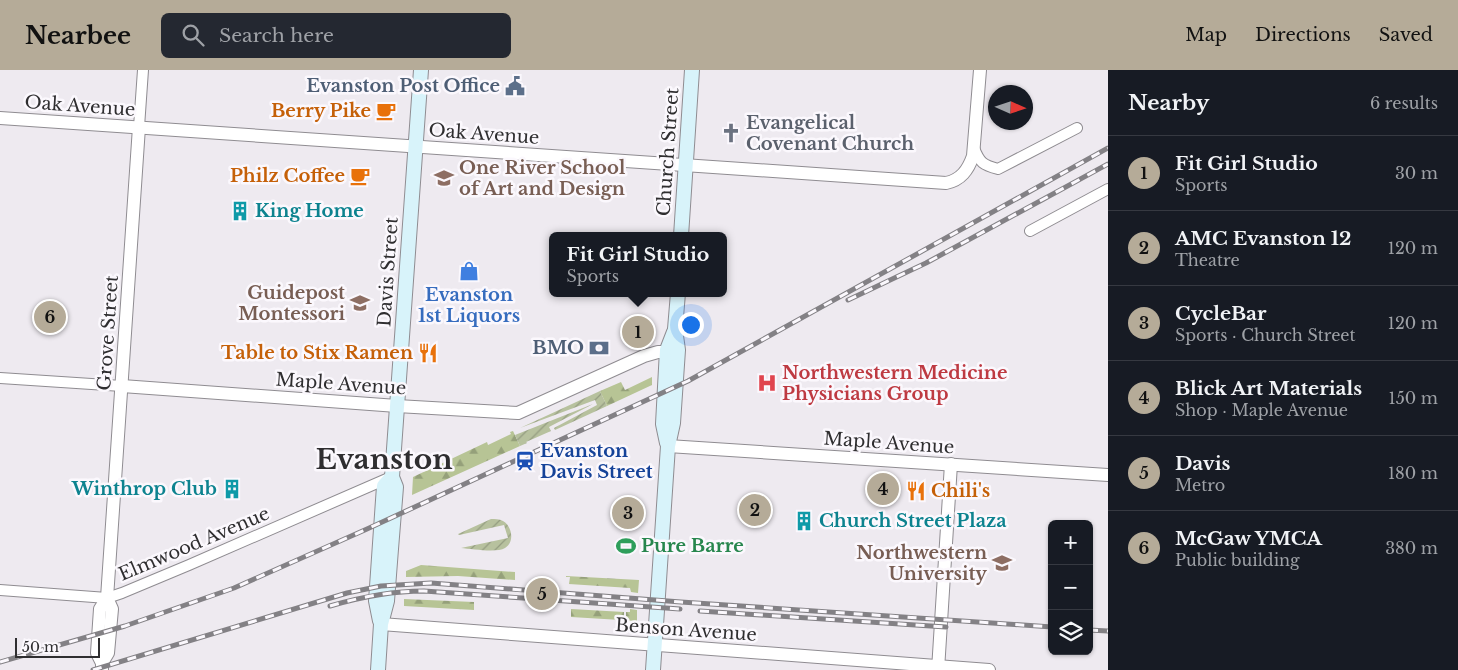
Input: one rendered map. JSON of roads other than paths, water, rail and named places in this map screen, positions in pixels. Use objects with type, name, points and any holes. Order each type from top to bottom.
[{"type":"main road","name":"Davis Street","points":[[378,670],[381,624],[388,593],[396,487],[392,477],[421,70]]},
{"type":"main road","name":"Church Street","points":[[682,232],[692,70]]},
{"type":"main road","points":[[653,670],[668,446],[673,423],[678,350],[675,329],[678,297]]},
{"type":"main road","points":[[668,446],[662,424],[667,352],[675,329]]},
{"type":"street","name":"Grove Street","points":[[102,666],[97,653],[100,609],[107,598],[143,70]]},
{"type":"street","points":[[980,70],[974,148],[979,160],[983,164],[998,169],[1077,128]]},
{"type":"street","name":"Oak Avenue","points":[[0,118],[946,183],[955,182],[963,174],[969,166],[974,148]]},
{"type":"street","points":[[1030,231],[1108,188]]},
{"type":"street","name":"Maple Avenue","points":[[0,378],[518,414],[644,356],[658,352],[667,352]]},
{"type":"street","name":"Maple Avenue","points":[[668,446],[1108,475]]},
{"type":"street","points":[[938,668],[950,464]]},
{"type":"street","name":"Elmwood Avenue","points":[[0,590],[107,598],[189,565],[392,477]]},
{"type":"street","name":"Benson Avenue","points":[[381,624],[938,668],[989,670]]},
{"type":"railway","points":[[0,662],[125,626],[234,588],[688,381],[1108,148]]},
{"type":"railway","points":[[848,300],[926,263],[1108,164]]},
{"type":"railway","points":[[93,670],[347,593],[381,586],[431,583],[1048,627]]},
{"type":"railway","points":[[330,606],[376,595],[424,591],[680,609]]},
{"type":"railway","points":[[700,611],[946,627]]},
{"type":"railway","points":[[1093,630],[1108,631]]},
{"type":"place","name":"Evanston Post Office","points":[[515,86]]},
{"type":"place","name":"Berry Pike","points":[[386,111]]},
{"type":"place","name":"Evangelical Covenant Church","points":[[731,133]]},
{"type":"place","name":"Philz Coffee","points":[[360,176]]},
{"type":"place","name":"One River School of Art and Design","points":[[444,178]]},
{"type":"place","name":"King Home","points":[[240,211]]},
{"type":"place","name":"Evanston 1st Liquors","points":[[469,271]]},
{"type":"place","name":"Guidepost Montessori","points":[[360,303]]},
{"type":"place","name":"McGaw YMCA","points":[[50,317]]},
{"type":"place","name":"Fit Girl Studio","points":[[638,332]]},
{"type":"place","name":"BMO","points":[[599,348]]},
{"type":"place","name":"Table to Stix Ramen","points":[[428,353]]},
{"type":"place","name":"Northwestern Medicine Physicians Group","points":[[767,383]]},
{"type":"place","name":"Evanston Davis Street","points":[[525,461]]},
{"type":"place","name":"Winthrop Club","points":[[232,489]]},
{"type":"place","name":"Blick Art Materials","points":[[883,489]]},
{"type":"place","name":"Chili's","points":[[916,491]]},
{"type":"place","name":"AMC Evanston 12","points":[[755,510]]},
{"type":"place","name":"CycleBar","points":[[628,513]]},
{"type":"place","name":"Church Street Plaza","points":[[804,521]]},
{"type":"place","name":"Pure Barre","points":[[626,546]]},
{"type":"place","name":"Northwestern University","points":[[1002,563]]},
{"type":"place","name":"Davis","points":[[542,594]]},
{"type":"district","name":"Evanston","points":[[384,459]]}]
